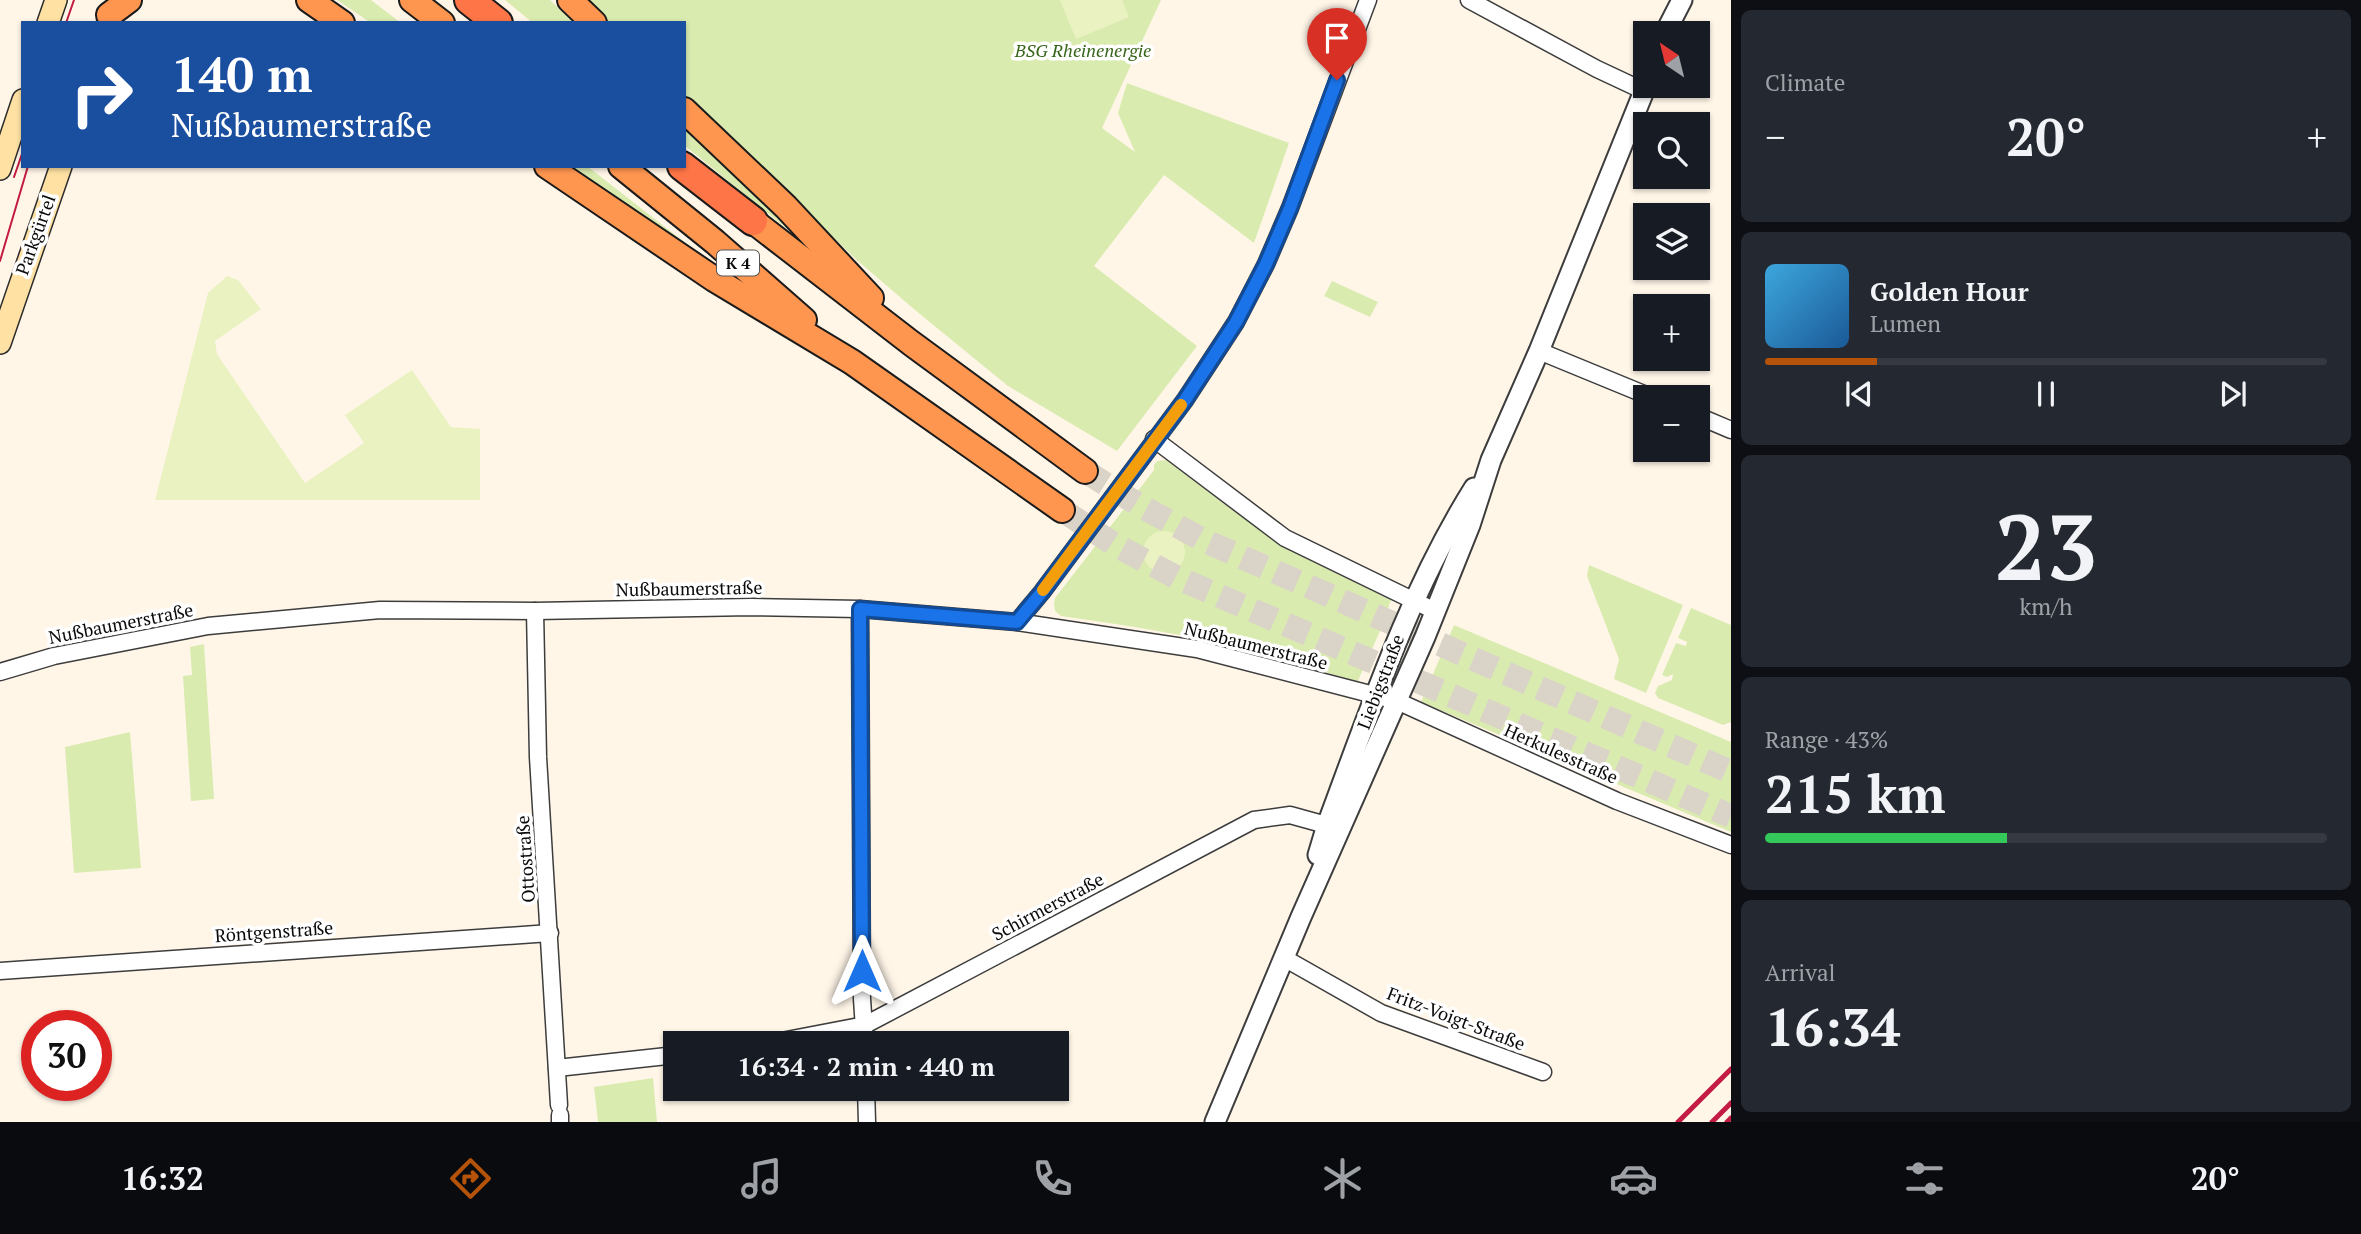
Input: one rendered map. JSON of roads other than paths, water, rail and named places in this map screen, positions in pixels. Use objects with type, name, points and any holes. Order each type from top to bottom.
[{"type":"highway","points":[[110,13],[129,0]]},
{"type":"highway","points":[[309,0],[339,21]]},
{"type":"highway","points":[[412,0],[439,21]]},
{"type":"highway","points":[[469,0],[495,21]]},
{"type":"highway","points":[[570,0],[592,21]]},
{"type":"highway","points":[[686,112],[786,207],[911,343]]},
{"type":"highway","points":[[550,168],[714,279],[852,362]]},
{"type":"highway","name":"K 4","points":[[623,168],[715,242],[852,362],[1062,510]]},
{"type":"highway","points":[[685,168],[753,221]]},
{"type":"highway","name":"K 4","points":[[753,221],[911,343],[1085,471]]},
{"type":"main road","points":[[49,21],[56,0]]},
{"type":"main road","points":[[0,169],[21,106]]},
{"type":"main road","name":"Parkgürtel","points":[[0,344],[60,168]]},
{"type":"street","points":[[1017,622],[1208,367],[1236,322],[1266,264],[1290,208],[1368,0]]},
{"type":"street","points":[[1469,0],[1597,69],[1633,84]]},
{"type":"street","points":[[1671,21],[1682,0]]},
{"type":"street","name":"Liebigstraße","points":[[1334,827],[1397,701],[1435,611],[1470,525],[1491,460],[1539,351],[1641,98]]},
{"type":"street","points":[[1539,351],[1633,390]]},
{"type":"street","points":[[1710,421],[1731,430]]},
{"type":"street","points":[[1154,439],[1285,538],[1435,611]]},
{"type":"street","name":"Liebigstraße","points":[[1214,1122],[1301,917],[1334,827],[1376,695],[1413,602],[1454,520],[1491,460]]},
{"type":"street","name":"Nußbaumerstraße","points":[[0,672],[54,656],[208,626],[286,617],[380,610],[535,611],[751,607],[860,609],[1017,622],[1197,649],[1376,695]]},
{"type":"street","points":[[860,609],[862,985],[865,1031]]},
{"type":"street","name":"Ottostraße","points":[[535,611],[538,757],[559,1114]]},
{"type":"street","name":"Herkulesstraße","points":[[1376,695],[1397,701],[1617,801],[1731,845]]},
{"type":"street","name":"Schirmerstraße","points":[[834,1031],[865,1025],[1254,820],[1290,816],[1334,827]]},
{"type":"street","name":"Röntgenstraße","points":[[0,971],[550,933]]},
{"type":"street","name":"Fritz-Voigt-Straße","points":[[1284,958],[1381,1013],[1543,1072]]},
{"type":"street","points":[[557,1068],[663,1056]]},
{"type":"street","points":[[866,1101],[867,1122]]},
{"type":"tunnel","points":[[1085,471],[1203,540],[1731,772]]},
{"type":"tunnel","points":[[1062,510],[1115,545],[1178,578],[1731,816]]},
{"type":"tram line","points":[[67,21],[74,0]]},
{"type":"tram line","points":[[14,177],[21,157]]},
{"type":"tram line","points":[[0,261],[27,168]]},
{"type":"railway","points":[[1678,1122],[1731,1069]]},
{"type":"railway","points":[[1712,1122],[1731,1103]]},
{"type":"railway","points":[[1727,1122],[1731,1118]]},
{"type":"park label","name":"BSG Rheinenergie","points":[[1083,51]]}]
